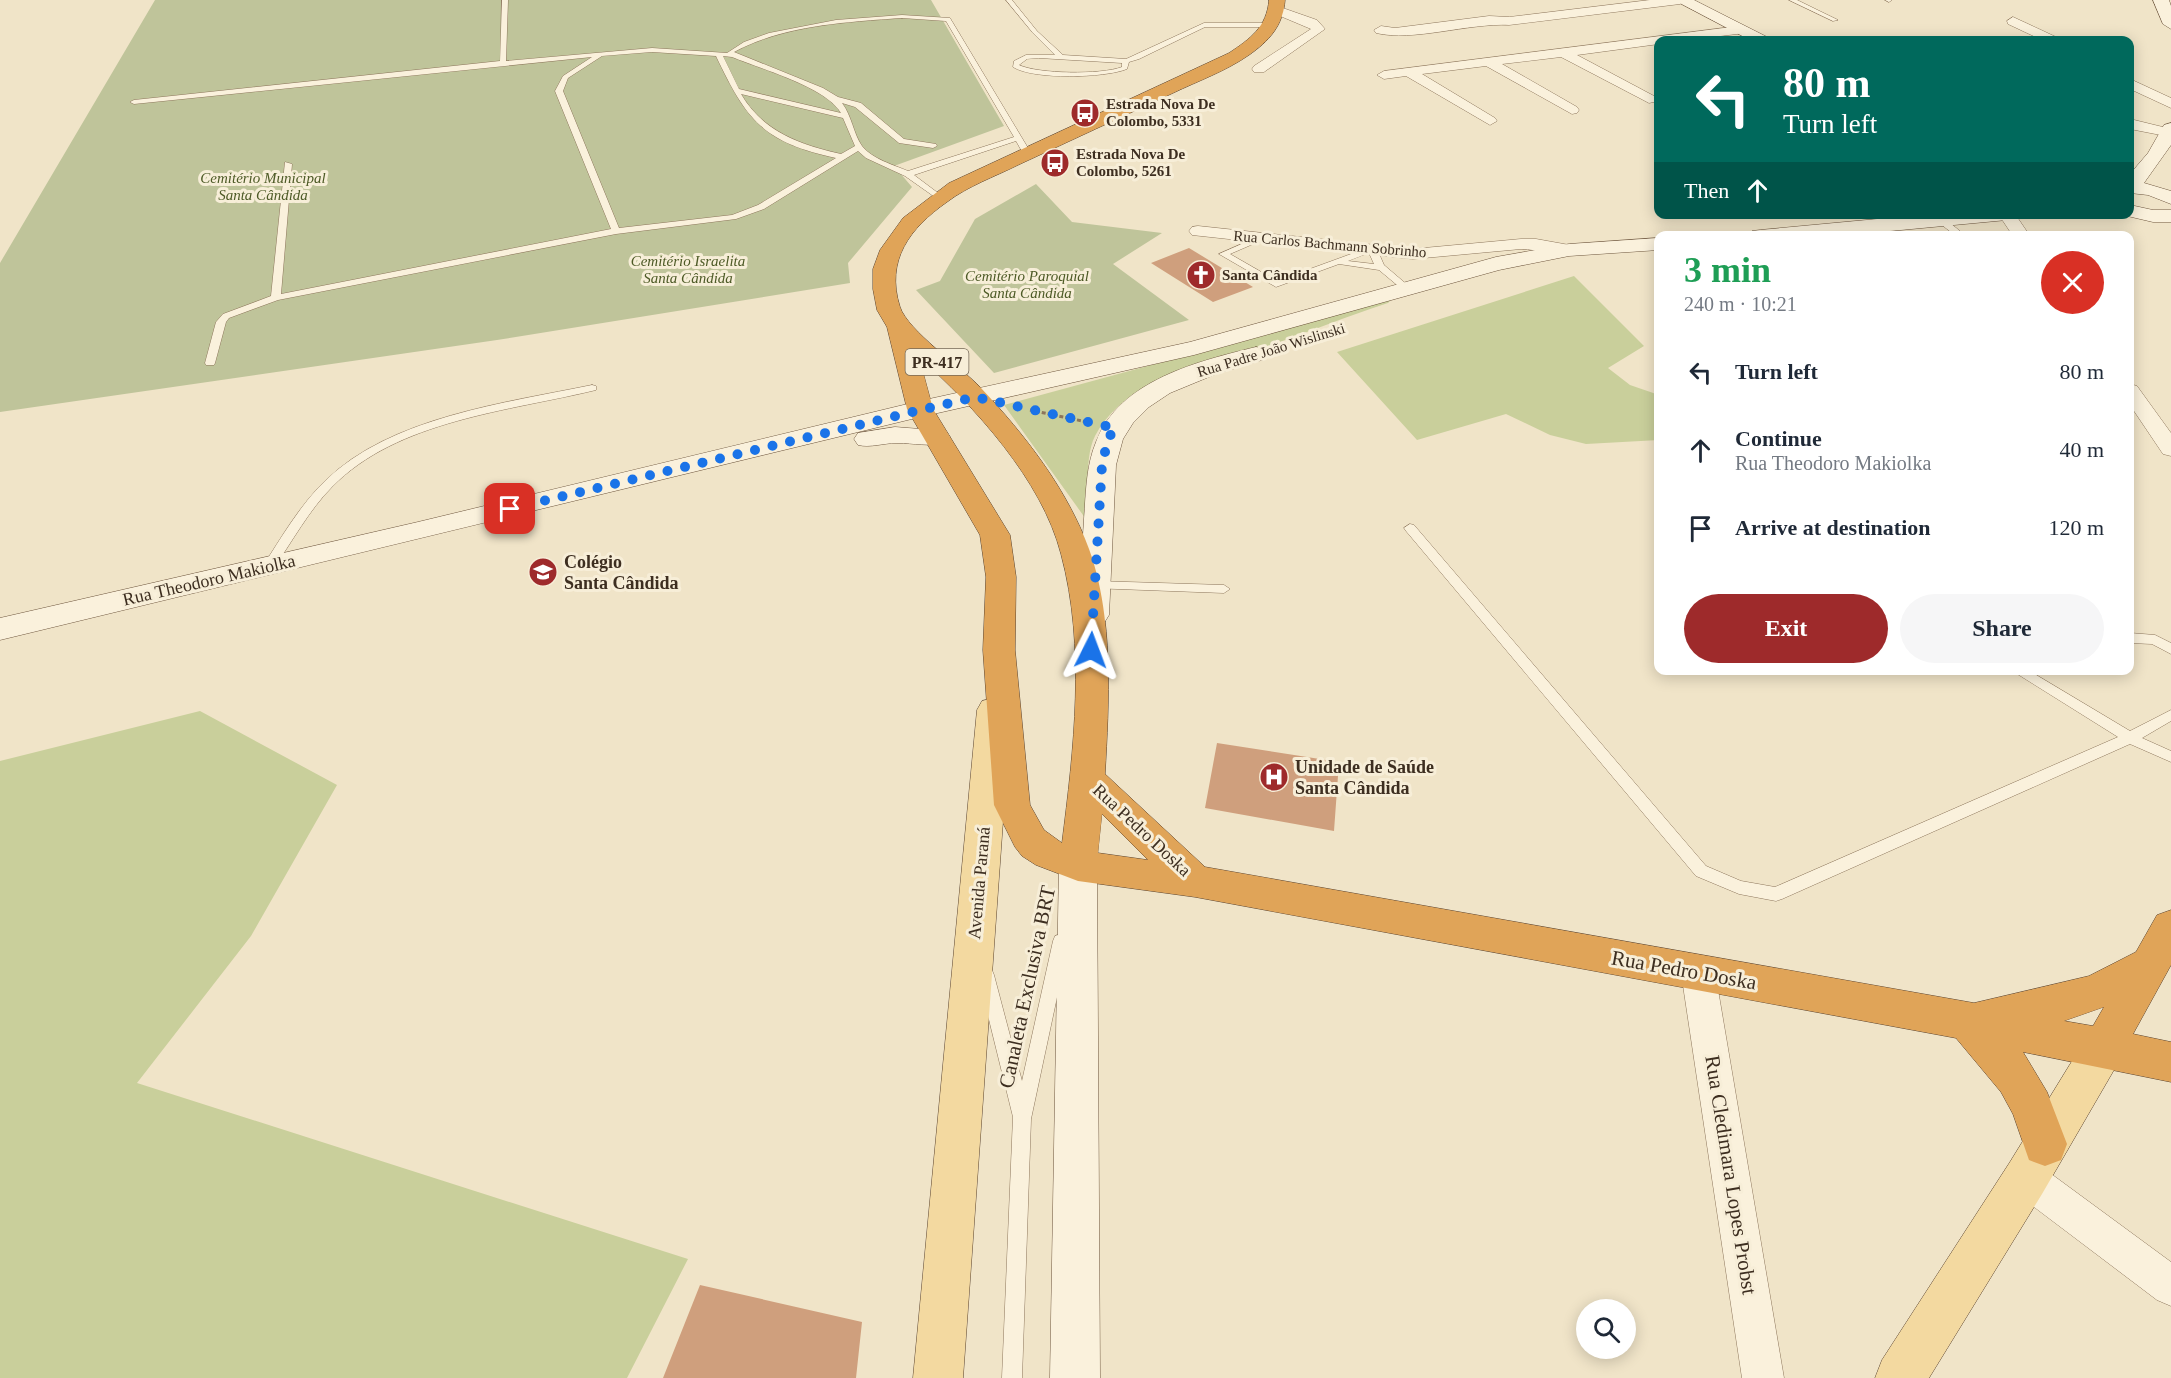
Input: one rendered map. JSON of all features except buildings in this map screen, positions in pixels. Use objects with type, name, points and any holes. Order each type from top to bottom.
[{"type":"highway","name":"PR-417","points":[[920,409],[899,327],[889,310],[884,289],[884,269],[900,234],[910,222],[939,198],[1022,145],[1213,68],[1251,46],[1276,12]]},
{"type":"highway","name":"PR-417","points":[[899,327],[975,397]]},
{"type":"highway","points":[[975,397],[1044,485],[1062,516],[1083,579],[1091,650],[1086,792],[1078,865]]},
{"type":"highway","name":"Avenida Paraná","points":[[920,409],[995,535],[1001,577],[999,650]]},
{"type":"highway","points":[[999,650],[1012,805],[1028,837],[1039,844],[1051,846],[1062,842],[1078,827],[1086,792]]},
{"type":"highway","name":"Rua Pedro Doska","points":[[1086,792],[1196,881]]},
{"type":"highway","name":"Rua Pedro Doska","points":[[1028,837],[1034,845],[1051,856],[1078,865],[1196,881],[1968,1021],[2171,1062]]},
{"type":"highway","points":[[2103,1048],[2147,966],[2171,927]]},
{"type":"highway","points":[[1968,1021],[2073,1000],[2101,990],[2147,966]]},
{"type":"highway","points":[[1968,1021],[2002,1056],[2023,1086],[2037,1114],[2036,1161]]},
{"type":"main road","points":[[1681,0],[1753,36]]},
{"type":"main road","points":[[2134,182],[2156,155],[2170,131]]},
{"type":"main road","points":[[2156,155],[2168,208]]},
{"type":"main road","points":[[2134,189],[2168,208]]},
{"type":"main road","points":[[2134,211],[2168,208]]},
{"type":"main road","points":[[1883,231],[1952,219]]},
{"type":"main road","name":"Rua Padre João Wislinski","points":[[975,397],[1203,346],[1496,264],[1569,250],[1654,244]]},
{"type":"main road","name":"Rua Padre João Wislinski","points":[[1091,650],[1102,465],[1107,445],[1115,428],[1134,405],[1166,385],[1210,368],[1515,274],[1654,245]]},
{"type":"main road","points":[[1318,335],[1359,317],[1394,306],[1405,298],[1406,288]]},
{"type":"main road","name":"Rua Theodoro Makiolka","points":[[0,629],[975,397]]},
{"type":"main road","name":"Rua Theodoro Makiolka","points":[[418,531],[880,437],[910,434],[937,437]]},
{"type":"main road","name":"Avenida Paraná","points":[[938,1378],[999,650]]},
{"type":"main road","points":[[1075,1378],[1078,865]]},
{"type":"main road","points":[[1900,1378],[2036,1161],[2103,1048]]},
{"type":"street","points":[[1381,30],[1395,32],[1489,20],[1509,21],[1681,0]]},
{"type":"street","points":[[1259,69],[1319,29],[1312,23],[1276,12]]},
{"type":"street","points":[[2013,21],[2043,36]]},
{"type":"street","points":[[1695,36],[1740,30]]},
{"type":"street","points":[[1384,75],[1654,41]]},
{"type":"street","points":[[1562,52],[1649,99]]},
{"type":"street","points":[[1488,62],[1572,110]]},
{"type":"street","points":[[1408,72],[1490,121]]},
{"type":"street","points":[[2134,84],[2171,104]]},
{"type":"street","points":[[2134,125],[2170,131]]},
{"type":"street","name":"Rua Carlos Bachmann Sobrinho","points":[[1198,231],[1429,254],[1536,244],[1569,250]]},
{"type":"street","points":[[2134,396],[2171,449]]},
{"type":"street","name":"Rua Cledimara Lopes Probst","points":[[1698,972],[1763,1378]]},
{"type":"street","points":[[2036,1161],[2171,1286]]},
{"type":"lane","points":[[503,63],[505,0]]},
{"type":"lane","points":[[1009,0],[1035,32],[1062,58]]},
{"type":"lane","points":[[1792,0],[1835,20]]},
{"type":"lane","points":[[1126,61],[1125,68],[1119,71],[1094,74],[1020,69],[1015,66],[1016,62],[1026,57],[1126,61],[1137,58],[1204,25],[1276,12]]},
{"type":"lane","points":[[733,55],[730,52],[734,48],[757,39],[823,25],[918,15],[948,19],[1022,145],[908,174]]},
{"type":"lane","points":[[134,102],[503,63],[652,50],[733,55],[820,90],[835,99],[858,105],[902,141],[933,146]]},
{"type":"lane","points":[[602,54],[565,77],[559,91],[616,231]]},
{"type":"lane","points":[[718,54],[748,110],[784,140],[805,150],[842,157]]},
{"type":"lane","points":[[738,91],[846,117]]},
{"type":"lane","points":[[835,99],[859,147],[869,156],[908,174],[939,198]]},
{"type":"lane","points":[[210,363],[221,322],[226,316],[276,298],[616,231],[733,217],[761,207],[859,147]]},
{"type":"lane","points":[[276,298],[288,164]]},
{"type":"lane","points":[[1941,220],[1955,231]]},
{"type":"lane","points":[[1263,238],[1223,254],[1276,284],[1372,249],[1373,256],[1381,268],[1406,288]]},
{"type":"lane","points":[[1335,263],[1353,263],[1381,268]]},
{"type":"lane","points":[[269,566],[329,484],[349,466],[378,449],[425,428],[461,417],[592,388]]},
{"type":"lane","points":[[1410,528],[1701,871],[1739,887],[1776,894],[2130,738],[2171,715]]},
{"type":"lane","points":[[1095,585],[1224,589]]},
{"type":"lane","points":[[2134,638],[2155,640],[2171,649]]},
{"type":"lane","points":[[2028,675],[2130,738],[2171,757]]},
{"type":"lane","name":"Canaleta Exclusiva BRT","points":[[1012,1378],[1022,1119],[1078,865]]},
{"type":"lane","name":"Canaleta Exclusiva BRT","points":[[975,933],[1022,1119]]},
{"type":"path","points":[[975,397],[1115,428]]},
{"type":"green space","name":"Cemitério Municipal Santa Cândida","points":[[155,0],[931,0],[1004,126],[894,166],[912,187],[848,263],[850,283],[497,340],[0,412],[0,263]]},
{"type":"green space","name":"Cemitério Paroquial Santa Cândida","points":[[1036,184],[1072,222],[1162,233],[1113,264],[1189,320],[994,373],[916,290],[940,281],[975,219]]},
{"type":"green space","points":[[1574,276],[1644,346],[1608,368],[1630,385],[1654,393],[1654,440],[1586,444],[1550,435],[1506,414],[1417,440],[1337,352]]},
{"type":"green space","points":[[1391,300],[1275,344],[1173,375],[1131,396],[1105,421],[1095,436],[1088,466],[1088,522],[1004,405]]},
{"type":"green space","points":[[200,711],[337,785],[251,936],[137,1083],[688,1259],[627,1378],[0,1378],[0,761]]},
{"type":"place","name":"Estrada Nova De Colombo, 5331","points":[[1085,113]]},
{"type":"place","name":"Estrada Nova De Colombo, 5261","points":[[1055,163]]},
{"type":"place","name":"Santa Cândida","points":[[1201,275]]},
{"type":"place","name":"Colégio Santa Cândida","points":[[543,572]]},
{"type":"place","name":"Unidade de Saúde Santa Cândida","points":[[1274,777]]},
{"type":"route","points":[[510,509],[975,397],[1115,428],[1108,439],[1102,465],[1091,650]]},
{"type":"park label","name":"Cemitério Israelita Santa Cândida","points":[[688,270]]}]
